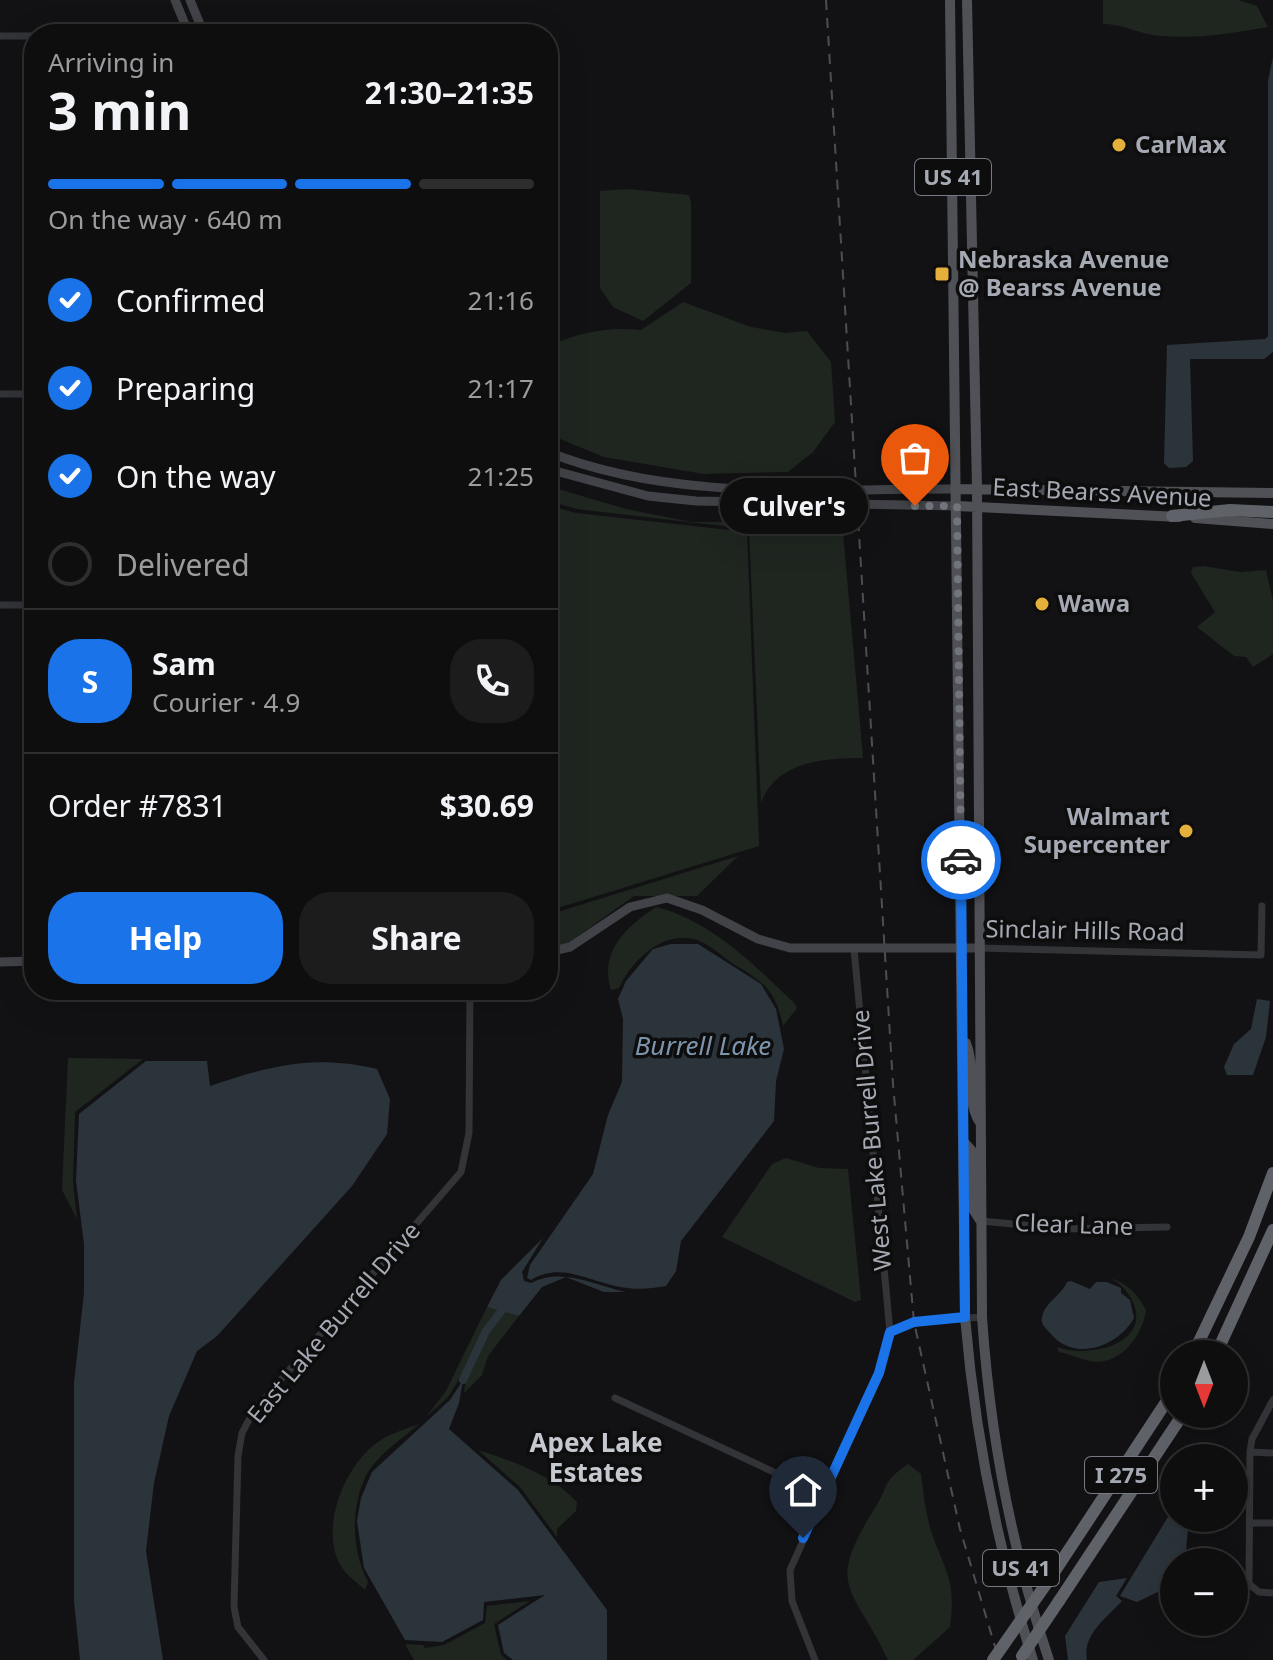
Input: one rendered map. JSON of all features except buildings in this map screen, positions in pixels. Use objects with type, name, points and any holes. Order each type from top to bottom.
[{"type":"highway","points":[[1172,516],[1230,510],[1273,512]]},
{"type":"highway","points":[[1200,1340],[1249,1237],[1273,1173]]},
{"type":"highway","points":[[1222,1340],[1273,1230]]},
{"type":"highway","name":"I 275","points":[[993,1660],[1160,1411]]},
{"type":"highway","name":"I 275","points":[[1019,1660],[1174,1428]]},
{"type":"main road","points":[[175,0],[185,24]]},
{"type":"main road","points":[[190,0],[200,24]]},
{"type":"main road","name":"US 41","points":[[950,0],[965,1317],[987,1488],[999,1547],[1033,1660]]},
{"type":"main road","name":"US 41","points":[[967,0],[977,489],[982,1317],[988,1393],[1008,1517],[1049,1660]]},
{"type":"main road","points":[[954,231],[971,231]]},
{"type":"main road","name":"East Bearss Avenue","points":[[558,455],[629,476],[691,486],[1273,493]]},
{"type":"main road","name":"East Bearss Avenue","points":[[558,472],[623,490],[696,501],[977,506],[1273,524]]},
{"type":"main road","points":[[959,710],[965,711],[970,721],[970,771],[977,784]]},
{"type":"main road","name":"Sinclair Hills Road","points":[[558,950],[570,947],[630,907],[667,898],[685,902],[773,945],[854,949],[979,948]]},
{"type":"main road","points":[[0,962],[24,961]]},
{"type":"main road","points":[[962,1038],[970,1059],[972,1108],[980,1124]]},
{"type":"main road","points":[[964,1142],[972,1151],[973,1209],[981,1221]]},
{"type":"street","points":[[0,36],[24,36]]},
{"type":"street","points":[[0,394],[24,394]]},
{"type":"street","points":[[0,605],[24,605]]},
{"type":"street","name":"Sinclair Hills Road","points":[[979,948],[1261,955],[1262,906]]},
{"type":"street","name":"West Lake Burrell Drive","points":[[815,1660],[792,1601],[789,1585],[793,1560],[879,1373],[890,1332],[854,949]]},
{"type":"street","name":"East Lake Burrell Drive","points":[[264,1660],[238,1627],[234,1607],[238,1456],[242,1433],[253,1412],[461,1172],[469,1133],[470,1000]]},
{"type":"street","name":"Clear Lane","points":[[981,1221],[1064,1229],[1167,1227]]},
{"type":"street","points":[[890,1332],[914,1322],[982,1317]]},
{"type":"street","points":[[615,1398],[823,1495]]},
{"type":"street","points":[[1273,1400],[1252,1439],[1249,1523],[1249,1584],[1259,1592],[1273,1593]]},
{"type":"street","points":[[1250,1452],[1273,1453]]},
{"type":"street","points":[[1249,1523],[1273,1523]]},
{"type":"shaded area","points":[[1103,0],[1238,0],[1257,6],[1268,27],[1202,36],[1155,35],[1103,24]]},
{"type":"shaded area","points":[[628,189],[689,195],[691,203],[691,283],[643,321],[613,307],[600,288],[600,191]]},
{"type":"shaded area","points":[[683,302],[751,327],[785,333],[807,331],[831,362],[835,422],[813,452],[788,472],[704,474],[604,457],[558,438],[558,342],[593,332],[641,330]]},
{"type":"shaded area","points":[[558,489],[626,509],[691,522],[842,521],[863,758],[818,761],[790,770],[768,789],[761,803],[749,529],[577,509],[558,504]]},
{"type":"shaded area","points":[[558,508],[576,513],[747,532],[759,846],[558,908]]},
{"type":"shaded area","points":[[1193,567],[1240,572],[1266,570],[1273,601],[1273,654],[1253,667],[1246,657],[1234,656],[1197,627],[1215,612],[1191,573]]},
{"type":"shaded area","points":[[738,856],[697,896],[634,896],[568,943],[558,945],[558,912]]},
{"type":"shaded area","points":[[656,907],[694,922],[730,945],[794,1003],[797,1008],[783,1026],[772,994],[760,981],[706,944],[689,938],[676,938],[652,948],[633,966],[619,988],[611,990],[608,976],[612,952],[625,932]]},
{"type":"shaded area","points":[[68,1058],[143,1059],[75,1112],[73,1181],[77,1219],[62,1190]]},
{"type":"shaded area","points":[[786,1158],[819,1168],[848,1169],[861,1300],[855,1302],[722,1237],[772,1164]]},
{"type":"shaded area","points":[[1109,1278],[1131,1290],[1146,1310],[1135,1339],[1120,1354],[1101,1362],[1059,1352],[1057,1347],[1088,1351],[1104,1348],[1130,1334],[1136,1323],[1135,1309],[1127,1292]]},
{"type":"shaded area","points":[[487,1307],[519,1316],[488,1356],[482,1375],[464,1393],[466,1378],[461,1376],[448,1397],[426,1417],[446,1391]]},
{"type":"shaded area","points":[[419,1424],[378,1459],[362,1485],[355,1527],[358,1556],[368,1582],[365,1590],[345,1572],[333,1544],[339,1497],[354,1467],[374,1445]]},
{"type":"shaded area","points":[[478,1450],[544,1477],[577,1502],[576,1511],[557,1529],[557,1537],[520,1487]]},
{"type":"shaded area","points":[[908,1464],[921,1474],[929,1524],[950,1583],[952,1609],[950,1627],[913,1660],[888,1660],[855,1600],[847,1572],[859,1535],[887,1484]]},
{"type":"shaded area","points":[[530,1601],[494,1624],[501,1655],[507,1660],[414,1660],[405,1644],[423,1645],[425,1648],[444,1645],[485,1623],[487,1606]]},
{"type":"water","points":[[1273,57],[1273,352],[1264,359],[1190,359],[1193,461],[1186,467],[1169,468],[1164,463],[1167,345],[1265,339],[1268,336],[1268,81]]},
{"type":"water","name":"Burrell Lake","points":[[671,944],[698,944],[761,984],[776,1009],[784,1049],[776,1081],[774,1121],[681,1241],[676,1271],[666,1286],[628,1288],[555,1272],[531,1280],[527,1278],[530,1265],[593,1174],[608,1115],[622,1082],[623,1019],[618,999],[626,981],[653,949]]},
{"type":"water","points":[[1257,999],[1270,1001],[1266,1037],[1253,1075],[1227,1075],[1224,1067],[1234,1044],[1251,1029]]},
{"type":"water","points":[[146,1061],[207,1061],[210,1086],[292,1064],[332,1063],[377,1069],[390,1099],[387,1134],[352,1186],[217,1336],[197,1351],[169,1416],[154,1483],[146,1551],[163,1660],[80,1660],[74,1601],[74,1383],[84,1293],[84,1244],[76,1181],[79,1114]]},
{"type":"water","points":[[543,1238],[522,1272],[524,1281],[531,1283],[542,1278],[566,1277],[542,1287],[519,1316],[487,1307],[501,1280]]},
{"type":"water","points":[[567,1277],[625,1292],[604,1292]]},
{"type":"water","points":[[1071,1281],[1090,1289],[1096,1282],[1107,1282],[1121,1288],[1121,1293],[1130,1300],[1134,1318],[1117,1337],[1094,1348],[1070,1347],[1060,1342],[1044,1326],[1042,1317],[1050,1303]]},
{"type":"water","points":[[463,1380],[459,1403],[449,1429],[518,1490],[607,1610],[607,1660],[513,1660],[504,1653],[498,1625],[545,1595],[484,1602],[483,1620],[442,1642],[405,1640],[364,1568],[357,1521],[361,1498],[372,1472],[450,1400]]},
{"type":"water","points":[[1160,1530],[1188,1532],[1186,1548],[1160,1548],[1160,1591],[1137,1602],[1120,1596]]},
{"type":"water","points":[[1127,1578],[1116,1596],[1122,1601],[1088,1643],[1087,1660],[1068,1660],[1065,1636],[1099,1582]]},
{"type":"waterway","points":[[463,1380],[486,1331],[506,1305]]},
{"type":"railway","points":[[826,0],[893,1084],[914,1322],[960,1529],[999,1660]]},
{"type":"way so far","points":[[915,506],[957,506],[961,860]]},
{"type":"place","name":"CarMax","points":[[1119,145]]},
{"type":"place","name":"Nebraska Avenue @ Bearss Avenue","points":[[942,274]]},
{"type":"place","name":"Culver's","points":[[915,506]]},
{"type":"place","name":"Wawa","points":[[1042,604]]},
{"type":"place","name":"Walmart Supercenter","points":[[1186,831]]},
{"type":"district","name":"Apex Lake Estates","points":[[596,1458]]},
{"type":"route","points":[[803,1538],[879,1373],[890,1332],[914,1322],[965,1317],[961,860]]}]
